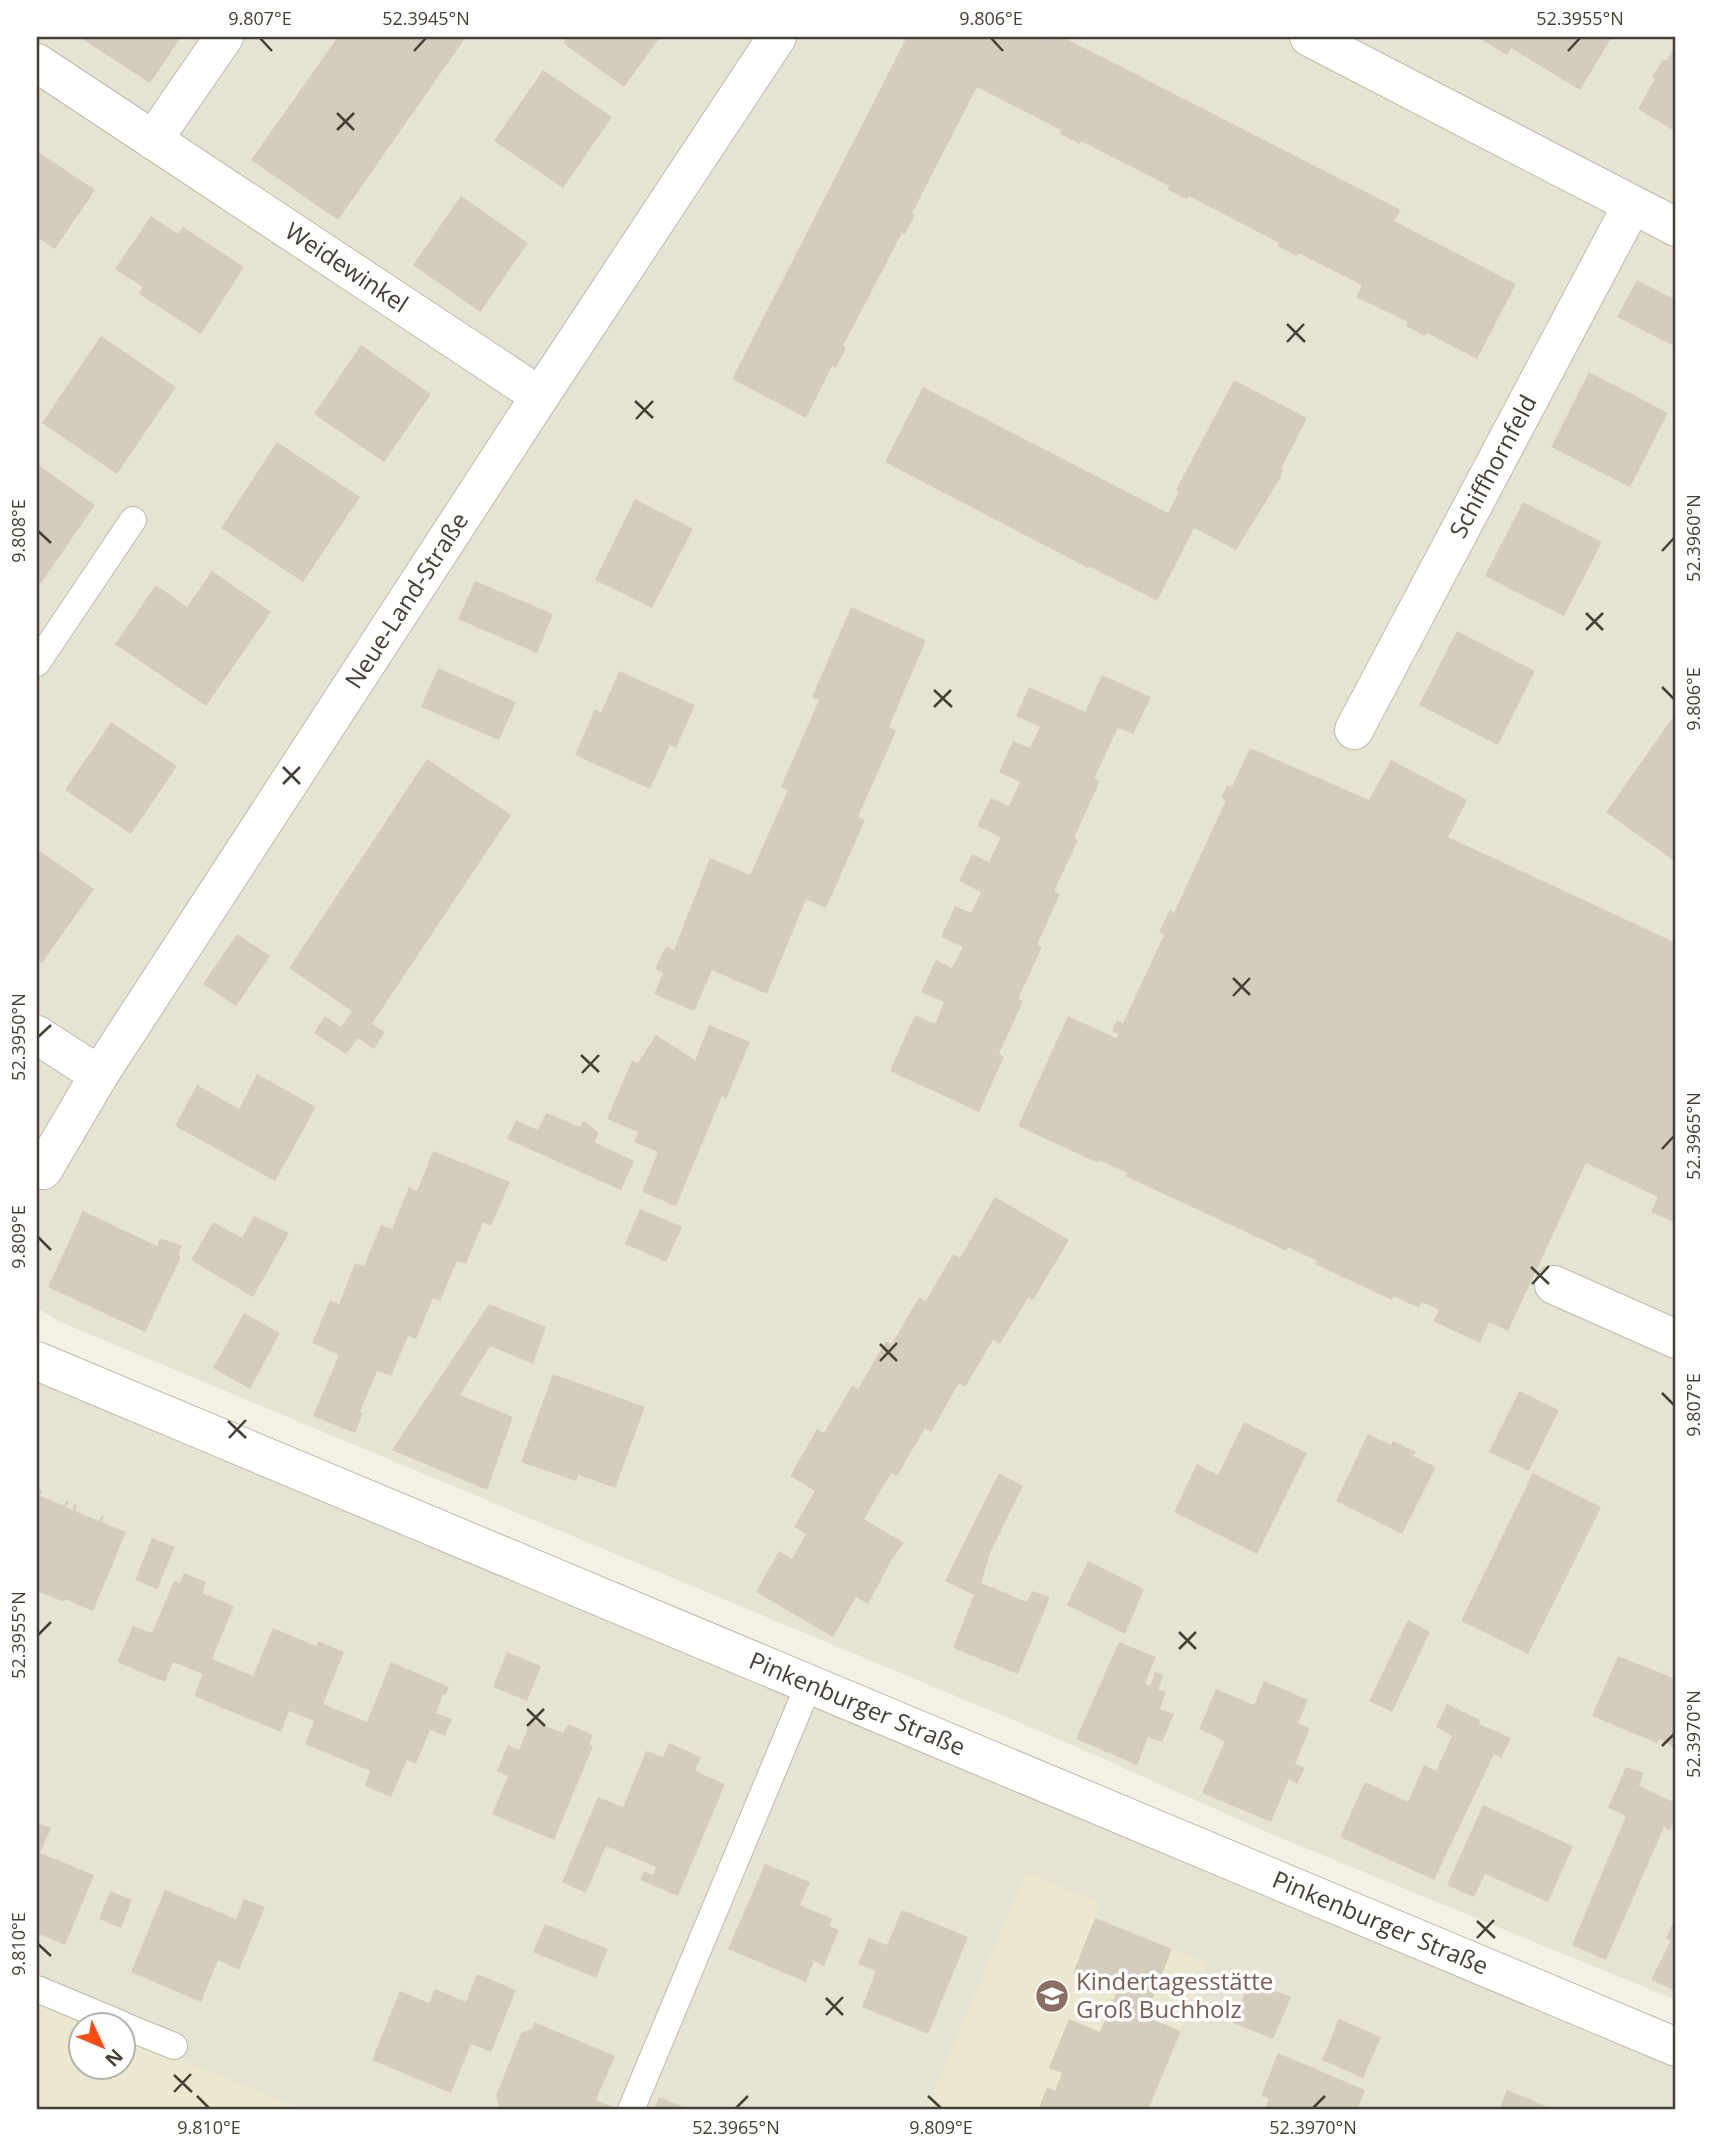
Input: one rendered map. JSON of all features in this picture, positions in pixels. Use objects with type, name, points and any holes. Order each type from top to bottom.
[{"type":"street","points":[[153,139],[224,37]]},
{"type":"street","name":"Neue-Land-Straße","points":[[43,1170],[99,1074],[777,37]]},
{"type":"street","points":[[1309,37],[1676,227]]},
{"type":"street","name":"Weidewinkel","points":[[37,63],[540,396]]},
{"type":"street","name":"Schiffhornfeld","points":[[1354,730],[1632,205]]},
{"type":"street","points":[[37,1035],[99,1074]]},
{"type":"street","points":[[1554,1284],[1676,1339]]},
{"type":"street","name":"Pinkenburger Straße","points":[[37,1361],[1676,2047]]},
{"type":"lane","points":[[37,663],[133,520]]},
{"type":"lane","points":[[631,2110],[809,1684]]},
{"type":"lane","points":[[37,1989],[87,2010]]},
{"type":"lane","points":[[136,2031],[174,2046]]},
{"type":"shaded area","points":[[37,37],[1676,37],[1676,2000],[1271,1834],[1068,1743],[58,1321],[37,1308]]},
{"type":"shaded area","points":[[37,1361],[1676,2047],[1676,2110],[37,2110]]},
{"type":"shaded area","name":"Kindertagesstätte Groß Buchholz","points":[[1026,1872],[1101,1903],[1074,1972],[1150,2004],[1172,1949],[1208,1963],[1148,2110],[926,2110]]},
{"type":"shaded area","points":[[37,1999],[66,2011],[66,2080],[136,2080],[136,2040],[304,2110],[37,2110]]},
{"type":"building","points":[[79,37],[181,37],[150,83]]},
{"type":"building","points":[[338,37],[466,37],[338,220],[251,160]]},
{"type":"building","points":[[567,37],[660,37],[624,87],[563,43]]},
{"type":"building","points":[[907,37],[1036,37],[1043,40],[1044,37],[1063,37],[1401,210],[1394,221],[1516,284],[1477,359],[1427,333],[1425,336],[1406,326],[1408,322],[1356,297],[1362,285],[1298,253],[1297,256],[1277,246],[1279,243],[1189,196],[1187,199],[1168,190],[1169,186],[1081,141],[1080,144],[1060,134],[1061,130],[977,87],[912,213],[915,215],[905,234],[902,233],[843,346],[846,348],[836,368],[832,366],[806,418],[732,379]]},
{"type":"building","points":[[1477,37],[1612,37],[1580,90],[1511,48],[1507,55]]},
{"type":"building","points":[[1676,44],[1676,132],[1638,109],[1655,79],[1652,77],[1663,60],[1667,60]]},
{"type":"building","points":[[543,70],[612,117],[563,188],[494,141]]},
{"type":"building","points":[[37,151],[95,190],[55,249],[37,237]]},
{"type":"building","points":[[461,196],[528,243],[480,312],[413,265]]},
{"type":"building","points":[[151,216],[178,234],[183,227],[244,267],[201,334],[139,294],[143,287],[115,269]]},
{"type":"building","points":[[1637,280],[1676,300],[1676,347],[1617,317]]},
{"type":"building","points":[[101,336],[176,387],[117,474],[42,423]]},
{"type":"building","points":[[361,345],[431,394],[384,462],[314,414]]},
{"type":"building","points":[[1589,372],[1668,413],[1630,487],[1551,447]]},
{"type":"building","points":[[1234,380],[1307,418],[1281,469],[1283,470],[1279,480],[1236,550],[1194,528],[1157,601],[885,462],[923,387],[1168,513],[1179,492],[1176,490]]},
{"type":"building","points":[[277,442],[360,497],[303,582],[221,528]]},
{"type":"building","points":[[37,464],[95,505],[41,583],[37,581]]},
{"type":"building","points":[[635,499],[693,529],[652,608],[595,580]]},
{"type":"building","points":[[1523,502],[1602,542],[1564,616],[1485,576]]},
{"type":"building","points":[[212,571],[271,612],[206,706],[115,644],[156,585],[187,607]]},
{"type":"building","points":[[475,581],[553,614],[537,653],[458,619]]},
{"type":"building","points":[[851,607],[926,640],[889,727],[896,731],[858,817],[865,820],[826,908],[806,899],[767,994],[712,970],[694,1011],[654,994],[663,973],[655,969],[666,946],[674,950],[710,858],[750,875],[788,790],[781,787],[819,700],[812,697]]},
{"type":"building","points":[[1457,631],[1535,671],[1498,745],[1419,705]]},
{"type":"building","points":[[438,668],[516,702],[499,740],[421,707]]},
{"type":"building","points":[[619,671],[695,705],[676,748],[670,745],[650,789],[575,755],[595,709],[601,713]]},
{"type":"building","points":[[1102,675],[1151,697],[1133,734],[1118,728],[1094,778],[1100,781],[1074,838],[1078,840],[1054,891],[1060,894],[1037,945],[1042,947],[1018,999],[1023,1001],[999,1054],[1004,1057],[979,1112],[890,1071],[915,1015],[935,1024],[944,1002],[921,992],[936,960],[952,968],[963,947],[941,937],[955,906],[971,913],[981,892],[959,881],[972,854],[989,862],[1001,837],[977,826],[991,798],[1009,806],[1020,782],[999,772],[1013,741],[1030,748],[1040,727],[1016,716],[1029,687],[1085,712]]},
{"type":"building","points":[[1676,713],[1676,856],[1673,860],[1606,812]]},
{"type":"building","points":[[111,722],[177,766],[131,834],[65,790]]},
{"type":"building","points":[[1250,748],[1369,800],[1391,760],[1467,800],[1448,837],[1676,943],[1676,1223],[1651,1212],[1658,1197],[1586,1163],[1508,1331],[1489,1322],[1480,1343],[1433,1321],[1439,1310],[1422,1302],[1419,1308],[1393,1296],[1392,1300],[1315,1264],[1317,1261],[1288,1247],[1287,1251],[1125,1176],[1127,1173],[1099,1160],[1098,1163],[1018,1126],[1068,1016],[1116,1038],[1118,1034],[1112,1031],[1117,1020],[1123,1023],[1164,935],[1159,932],[1170,910],[1174,913],[1226,800],[1221,798],[1227,785],[1232,787]]},
{"type":"building","points":[[427,759],[511,815],[372,1024],[385,1032],[374,1049],[358,1038],[346,1054],[314,1033],[325,1016],[341,1027],[352,1011],[289,968]]},
{"type":"building","points":[[37,849],[94,889],[42,963],[37,960]]},
{"type":"building","points":[[237,934],[270,956],[236,1006],[203,984]]},
{"type":"building","points":[[709,1025],[750,1042],[726,1099],[722,1096],[676,1206],[642,1192],[658,1152],[634,1142],[638,1132],[607,1119],[632,1060],[638,1063],[656,1035],[695,1060]]},
{"type":"building","points":[[257,1074],[316,1107],[275,1181],[175,1126],[197,1085],[239,1109]]},
{"type":"building","points":[[546,1113],[580,1127],[584,1121],[599,1133],[594,1142],[634,1161],[621,1190],[507,1139],[516,1120],[538,1130]]},
{"type":"building","points":[[433,1151],[510,1182],[491,1226],[483,1222],[466,1264],[457,1261],[440,1301],[433,1298],[416,1339],[408,1336],[391,1376],[377,1371],[360,1412],[363,1413],[355,1433],[313,1416],[339,1355],[312,1343],[330,1300],[339,1304],[355,1263],[364,1266],[381,1225],[392,1229],[409,1187],[417,1191]]},
{"type":"building","points":[[995,1197],[1069,1240],[1033,1300],[1028,1298],[1000,1344],[993,1340],[965,1387],[959,1383],[931,1432],[925,1428],[897,1476],[891,1473],[864,1519],[904,1543],[892,1559],[868,1604],[856,1597],[833,1637],[756,1592],[779,1551],[792,1559],[806,1534],[794,1527],[815,1491],[790,1476],[817,1429],[824,1433],[852,1386],[858,1389],[886,1341],[892,1344],[919,1297],[926,1301],[953,1254],[960,1258]]},
{"type":"building","points":[[640,1209],[682,1227],[666,1262],[625,1244]]},
{"type":"building","points":[[83,1211],[157,1246],[160,1238],[182,1246],[178,1255],[181,1257],[145,1332],[48,1287]]},
{"type":"building","points":[[254,1216],[289,1233],[253,1297],[191,1260],[213,1222],[242,1238]]},
{"type":"building","points":[[489,1304],[546,1327],[533,1364],[490,1346],[460,1395],[513,1417],[487,1490],[392,1450]]},
{"type":"building","points":[[244,1313],[280,1333],[250,1389],[213,1368]]},
{"type":"building","points":[[553,1374],[645,1407],[615,1488],[579,1475],[576,1481],[521,1462]]},
{"type":"building","points":[[1519,1391],[1559,1410],[1529,1471],[1489,1452]]},
{"type":"building","points":[[1244,1422],[1307,1453],[1257,1554],[1174,1512],[1197,1464],[1218,1475]]},
{"type":"building","points":[[1368,1434],[1391,1445],[1393,1441],[1416,1452],[1413,1456],[1436,1467],[1402,1534],[1336,1501]]},
{"type":"building","points":[[999,1473],[1023,1486],[990,1553],[981,1583],[1027,1602],[1032,1591],[1050,1597],[1018,1674],[953,1648],[974,1595],[945,1581]]},
{"type":"building","points":[[1533,1473],[1601,1507],[1528,1654],[1461,1621]]},
{"type":"building","points":[[39,1489],[42,1490],[40,1496],[64,1506],[66,1501],[69,1502],[66,1507],[73,1510],[74,1504],[77,1505],[75,1511],[99,1521],[102,1516],[104,1517],[101,1522],[126,1532],[93,1611],[37,1591]]},
{"type":"building","points":[[152,1538],[175,1547],[157,1589],[135,1580]]},
{"type":"building","points":[[1088,1561],[1144,1589],[1125,1634],[1067,1605]]},
{"type":"building","points":[[184,1573],[206,1582],[202,1593],[234,1606],[212,1659],[253,1676],[273,1628],[316,1646],[318,1641],[344,1652],[323,1704],[367,1722],[391,1662],[449,1687],[446,1695],[443,1694],[436,1713],[452,1719],[445,1736],[430,1730],[416,1764],[407,1760],[391,1797],[365,1786],[370,1771],[305,1744],[314,1721],[289,1711],[281,1732],[194,1696],[203,1674],[173,1662],[165,1682],[117,1662],[133,1626],[152,1633],[174,1581],[180,1583]]},
{"type":"building","points":[[1408,1620],[1430,1632],[1392,1712],[1369,1701]]},
{"type":"building","points":[[1119,1642],[1156,1657],[1145,1683],[1150,1686],[1155,1672],[1164,1675],[1158,1689],[1166,1692],[1160,1709],[1174,1714],[1162,1742],[1148,1737],[1137,1765],[1076,1739]]},
{"type":"building","points":[[507,1652],[541,1666],[527,1701],[493,1687]]},
{"type":"building","points":[[1618,1656],[1676,1679],[1673,1706],[1676,1707],[1676,1749],[1659,1739],[1657,1743],[1592,1716]]},
{"type":"building","points":[[1264,1681],[1308,1700],[1298,1723],[1310,1728],[1295,1764],[1305,1768],[1297,1784],[1289,1779],[1271,1822],[1202,1793],[1225,1741],[1199,1729],[1216,1689],[1254,1705]]},
{"type":"building","points":[[1447,1704],[1480,1720],[1479,1724],[1511,1738],[1501,1758],[1494,1754],[1434,1880],[1340,1837],[1365,1782],[1408,1802],[1424,1765],[1436,1771],[1452,1736],[1436,1727]]},
{"type":"building","points":[[531,1720],[563,1733],[568,1724],[593,1735],[589,1745],[593,1746],[554,1840],[492,1814],[508,1776],[497,1771],[508,1745],[519,1750]]},
{"type":"building","points":[[669,1743],[701,1757],[695,1771],[725,1784],[678,1896],[640,1880],[644,1871],[653,1875],[656,1867],[606,1846],[586,1893],[562,1882],[598,1797],[623,1807],[646,1751],[663,1757]]},
{"type":"building","points":[[1626,1767],[1644,1773],[1639,1786],[1676,1803],[1676,1818],[1670,1831],[1664,1827],[1606,1960],[1572,1945],[1626,1816],[1608,1808]]},
{"type":"building","points":[[1483,1805],[1573,1846],[1548,1902],[1485,1874],[1474,1897],[1447,1885]]},
{"type":"building","points":[[37,1823],[51,1828],[40,1853],[94,1875],[65,1945],[37,1933]]},
{"type":"building","points":[[765,1864],[810,1882],[800,1905],[832,1919],[829,1926],[839,1930],[824,1966],[814,1961],[806,1982],[728,1949]]},
{"type":"building","points":[[165,1890],[236,1919],[244,1899],[265,1907],[239,1970],[218,1960],[201,2002],[131,1972]]},
{"type":"building","points":[[110,1891],[132,1900],[121,1928],[99,1919]]},
{"type":"building","points":[[902,1910],[968,1937],[928,2034],[862,2007],[876,1971],[858,1964],[869,1938],[887,1945]]},
{"type":"building","points":[[1676,1915],[1676,1991],[1651,1980],[1671,1941],[1666,1938]]},
{"type":"building","points":[[1095,1918],[1172,1949],[1150,2004],[1144,2001],[1139,2014],[1181,2031],[1148,2110],[1038,2110],[1047,2087],[1055,2091],[1062,2073],[1049,2068],[1069,2019],[1100,2032],[1117,1991],[1073,1973]]},
{"type":"building","points":[[545,1924],[608,1949],[596,1978],[533,1952]]},
{"type":"building","points":[[477,1974],[516,1990],[491,2052],[471,2044],[451,2093],[372,2060],[400,1991],[429,2003],[435,1989],[466,2002]]},
{"type":"building","points":[[1250,1981],[1291,1997],[1273,2039],[1233,2023]]},
{"type":"building","points":[[1339,2019],[1381,2037],[1363,2078],[1322,2060]]},
{"type":"building","points":[[534,2022],[615,2056],[596,2100],[621,2110],[498,2110],[496,2096],[521,2033],[532,2029]]},
{"type":"building","points":[[1278,2053],[1365,2090],[1357,2110],[1264,2110],[1269,2099],[1261,2096]]},
{"type":"building","points":[[1507,2090],[1555,2110],[1499,2110]]},
{"type":"building","points":[[659,2097],[691,2110],[653,2110]]},
{"type":"place","name":"Kindertagesstätte Groß Buchholz","points":[[1052,1996]]}]
